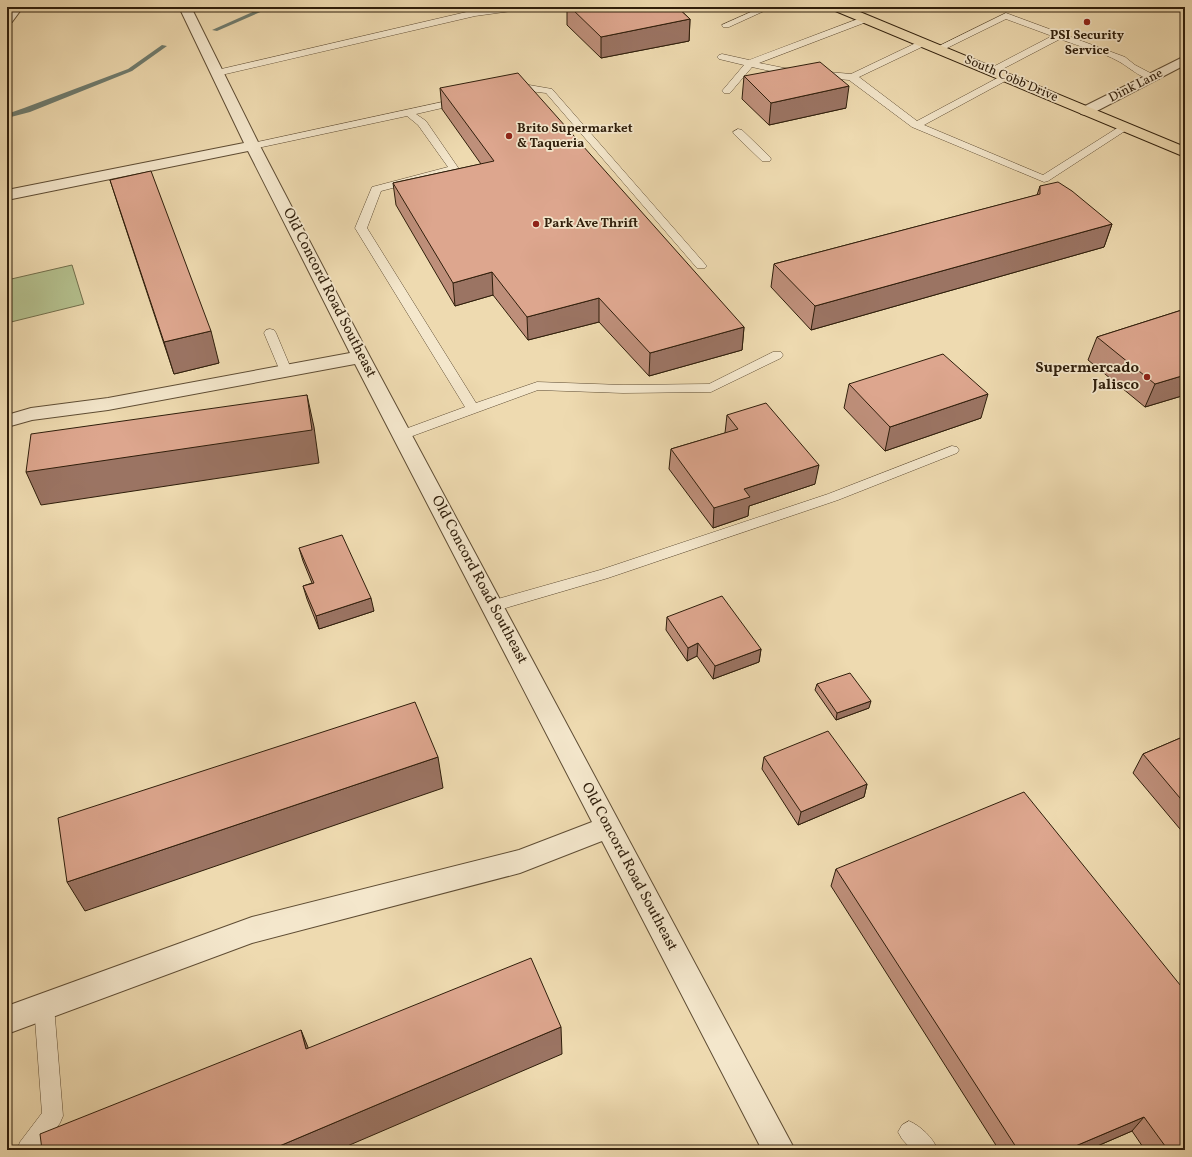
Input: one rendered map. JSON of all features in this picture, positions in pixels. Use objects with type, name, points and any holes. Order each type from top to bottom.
[{"type":"main road","name":"South Cobb Drive","points":[[846,8],[866,19],[1185,152]]},
{"type":"street","points":[[7,19],[17,7]]},
{"type":"street","name":"Old Concord Road Southeast","points":[[185,7],[253,146],[361,357],[779,1150]]},
{"type":"street","name":"Dink Lane","points":[[1086,111],[1185,60]]},
{"type":"street","points":[[7,195],[253,146]]},
{"type":"street","points":[[7,421],[31,414],[108,404],[361,357]]},
{"type":"street","points":[[7,1020],[252,930],[520,861],[608,827]]},
{"type":"lane","points":[[217,73],[472,10],[490,12],[519,7]]},
{"type":"lane","points":[[726,25],[769,7]]},
{"type":"lane","points":[[938,49],[1006,16],[1122,59],[1132,67],[1153,77]]},
{"type":"lane","points":[[727,91],[750,63],[866,19]]},
{"type":"lane","points":[[992,71],[1060,36]]},
{"type":"lane","points":[[722,57],[784,71],[852,77],[923,42]]},
{"type":"lane","points":[[852,77],[916,125],[1044,179],[1126,127]]},
{"type":"lane","points":[[916,125],[1006,77]]},
{"type":"lane","points":[[499,94],[529,88],[549,91],[701,266]]},
{"type":"lane","points":[[253,146],[468,100]]},
{"type":"lane","points":[[408,112],[422,123],[454,169],[376,188],[361,228],[473,409]]},
{"type":"lane","points":[[738,132],[766,159]]},
{"type":"lane","points":[[270,334],[286,371]]},
{"type":"lane","points":[[402,435],[537,386],[623,389],[712,388],[777,355]]},
{"type":"lane","points":[[492,606],[603,574],[833,497],[952,450]]},
{"type":"lane","points":[[28,1150],[53,1116],[44,1006]]},
{"type":"lane","points":[[909,1132],[927,1150]]},
{"type":"green space","points":[[72,265],[84,304],[7,323],[7,280]]},
{"type":"building","points":[[570,7],[677,7],[690,19],[601,37]]},
{"type":"building","points":[[820,62],[849,86],[771,103],[744,76]]},
{"type":"building","points":[[518,73],[744,327],[650,353],[599,298],[527,317],[492,272],[453,283],[393,183],[494,161],[440,88]]},
{"type":"building","points":[[151,171],[211,331],[164,342],[110,180]]},
{"type":"building","points":[[1058,182],[1072,191],[1112,224],[815,306],[774,264],[1040,194],[1040,186]]},
{"type":"building","points":[[1185,309],[1185,375],[1155,384],[1097,337]]},
{"type":"building","points":[[943,354],[988,394],[890,427],[849,384]]},
{"type":"building","points":[[307,395],[312,430],[26,472],[31,434]]},
{"type":"building","points":[[766,403],[819,465],[744,489],[750,497],[714,508],[671,449],[738,429],[727,415]]},
{"type":"building","points":[[342,535],[371,598],[316,616],[303,586],[314,583],[299,548]]},
{"type":"building","points":[[722,596],[761,649],[715,666],[698,643],[688,648],[667,617]]},
{"type":"building","points":[[850,673],[871,701],[837,713],[817,684]]},
{"type":"building","points":[[415,702],[438,757],[67,882],[58,818]]},
{"type":"building","points":[[828,731],[867,784],[801,812],[764,757]]},
{"type":"building","points":[[1185,736],[1185,804],[1143,754]]},
{"type":"building","points":[[1024,792],[1185,991],[1185,1150],[1168,1150],[1144,1117],[1066,1150],[1018,1150],[836,869]]},
{"type":"building","points":[[531,958],[561,1027],[270,1150],[42,1150],[40,1134],[301,1030],[306,1049]]},
{"type":"waterway","points":[[215,30],[269,7]]},
{"type":"waterway","points":[[7,116],[27,110],[130,70],[164,46]]},
{"type":"place","name":"PSI Security Service","points":[[1087,22]]},
{"type":"place","name":"Brito Supermarket & Taqueria","points":[[509,136]]},
{"type":"place","name":"Park Ave Thrift","points":[[536,224]]},
{"type":"place","name":"Supermercado Jalisco","points":[[1147,377]]}]
